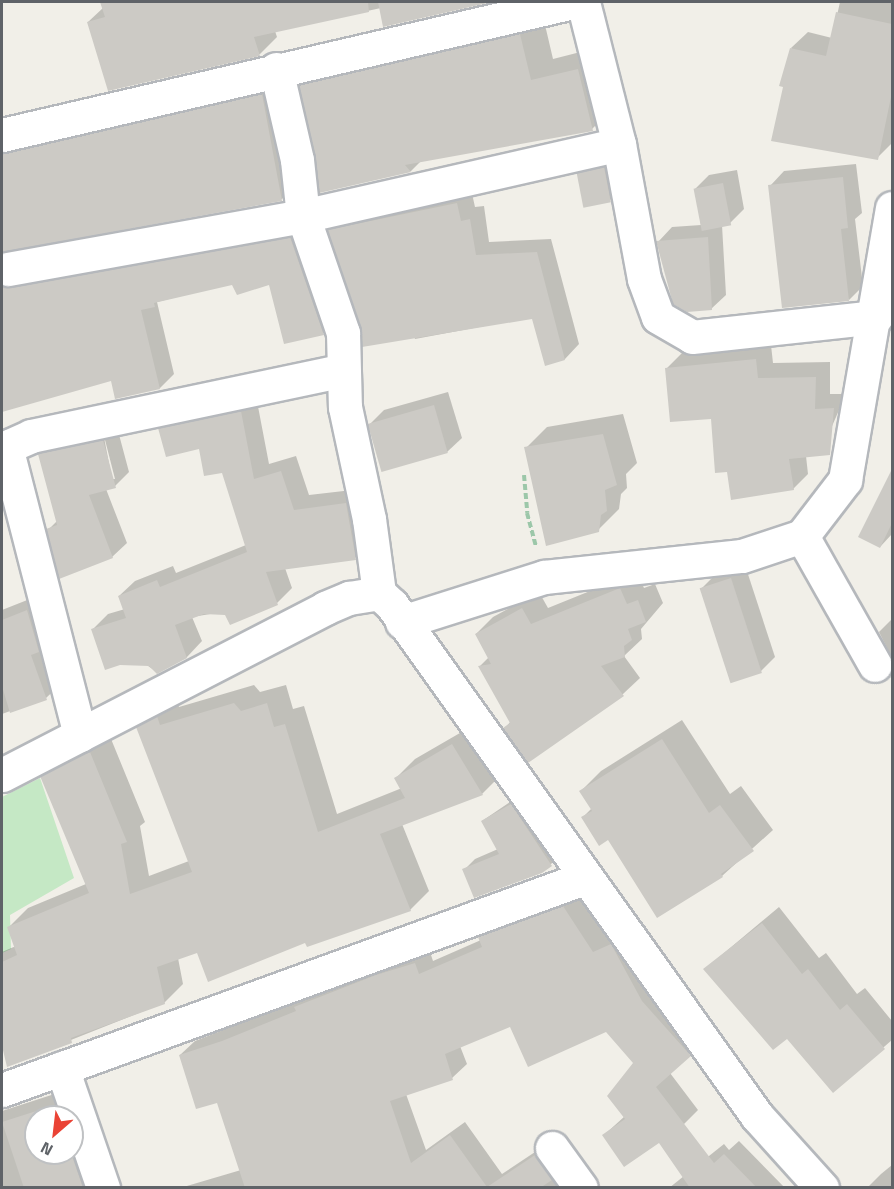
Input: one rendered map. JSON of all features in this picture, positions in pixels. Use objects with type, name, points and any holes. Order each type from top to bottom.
[{"type":"street","points":[[2,135],[276,69],[573,2]]},
{"type":"street","points":[[583,2],[619,144],[644,279],[658,317],[669,326],[692,337],[876,317]]},
{"type":"street","points":[[276,69],[297,160],[303,216],[343,333],[346,350],[343,370],[345,407],[369,519],[379,593],[402,621],[584,878],[757,1116],[822,1188]]},
{"type":"street","points":[[8,269],[303,216],[619,144]]},
{"type":"street","points":[[402,621],[544,577],[742,556],[802,536],[845,480],[876,317],[892,208]]},
{"type":"street","points":[[80,735],[8,455],[11,446],[31,436],[343,370]]},
{"type":"street","points":[[802,536],[875,665]]},
{"type":"street","points":[[2,775],[325,608],[349,598],[379,593]]},
{"type":"street","points":[[2,1090],[584,878]]},
{"type":"street","points":[[62,1068],[103,1188]]},
{"type":"street","points":[[552,1148],[582,1188]]},
{"type":"path","points":[[524,475],[526,513],[544,577]]},
{"type":"green space","points":[[40,778],[74,878],[10,915],[11,949],[2,953],[2,797]]},
{"type":"building","points":[[100,2],[368,2],[369,12],[254,37],[260,56],[108,91],[87,22],[105,17]]},
{"type":"building","points":[[378,2],[492,2],[383,27]]},
{"type":"building","points":[[836,12],[892,24],[892,92],[878,160],[771,141],[783,87],[779,86],[790,48],[826,56]]},
{"type":"building","points":[[520,34],[531,80],[578,69],[593,131],[405,165],[411,172],[319,193],[299,85]]},
{"type":"building","points":[[262,94],[282,201],[2,252],[2,153]]},
{"type":"building","points":[[604,167],[611,202],[583,208],[577,172]]},
{"type":"building","points":[[843,177],[848,228],[841,229],[849,301],[782,308],[768,185]]},
{"type":"building","points":[[723,183],[731,225],[702,231],[694,189]]},
{"type":"building","points":[[457,203],[461,221],[470,219],[476,255],[537,252],[565,360],[545,366],[532,319],[362,347],[361,327],[327,230]]},
{"type":"building","points":[[290,237],[324,335],[284,344],[269,285],[237,295],[232,285],[154,303],[155,307],[141,310],[160,389],[115,399],[111,381],[2,412],[2,286]]},
{"type":"building","points":[[708,237],[712,310],[687,312],[673,304],[656,241]]},
{"type":"building","points":[[756,359],[758,378],[816,377],[815,409],[834,408],[830,455],[789,459],[794,490],[731,500],[727,472],[715,473],[711,419],[670,422],[665,368]]},
{"type":"building","points":[[434,405],[448,453],[381,472],[368,424]]},
{"type":"building","points":[[241,411],[254,479],[281,471],[294,510],[346,503],[356,560],[266,572],[278,605],[230,625],[225,615],[204,614],[175,625],[187,658],[157,674],[149,666],[120,665],[105,670],[91,629],[126,618],[118,596],[157,580],[160,587],[247,552],[222,473],[204,476],[199,449],[166,457],[158,428]]},
{"type":"building","points":[[603,434],[617,485],[605,490],[607,511],[601,515],[599,532],[546,546],[524,447]]},
{"type":"building","points":[[103,440],[116,488],[89,495],[113,558],[59,579],[46,529],[57,525],[38,454]]},
{"type":"building","points":[[892,469],[892,523],[880,548],[858,537]]},
{"type":"building","points":[[731,578],[762,673],[731,683],[700,588]]},
{"type":"building","points":[[620,588],[627,604],[638,600],[646,622],[628,629],[632,640],[624,646],[625,657],[601,666],[624,696],[528,763],[503,728],[510,723],[478,666],[491,664],[475,634],[522,608],[531,624]]},
{"type":"building","points":[[27,610],[39,652],[31,655],[47,700],[10,713],[2,686],[2,620]]},
{"type":"building","points":[[234,703],[241,711],[267,703],[274,727],[285,724],[318,832],[405,798],[394,778],[452,744],[483,795],[380,834],[411,911],[307,947],[305,943],[208,982],[197,953],[157,967],[165,1004],[71,1038],[72,1043],[7,1067],[2,1046],[2,962],[17,955],[7,927],[89,893],[40,776],[90,752],[127,842],[121,844],[130,894],[192,872],[136,727],[157,716],[160,725]]},
{"type":"building","points":[[662,739],[709,813],[720,805],[754,851],[721,874],[723,877],[657,918],[608,840],[599,846],[581,817],[592,811],[579,791]]},
{"type":"building","points":[[511,804],[552,866],[542,873],[474,898],[462,869],[499,854],[481,821]]},
{"type":"building","points":[[563,906],[593,952],[611,944],[642,1001],[691,1056],[656,1087],[714,1163],[724,1154],[757,1188],[690,1188],[659,1143],[624,1167],[602,1135],[625,1119],[607,1096],[633,1063],[606,1032],[528,1067],[510,1027],[445,1054],[453,1080],[390,1101],[411,1163],[450,1135],[487,1187],[535,1155],[552,1180],[540,1188],[245,1188],[217,1103],[196,1109],[179,1055],[222,1041],[296,1011],[294,1007],[376,975],[415,963],[419,974],[482,947],[478,937]]},
{"type":"building","points":[[762,923],[802,974],[808,969],[840,1010],[847,1004],[885,1049],[833,1093],[787,1039],[773,1050],[703,969]]},
{"type":"building","points":[[24,1115],[24,1165],[75,1165],[83,1188],[24,1188],[2,1122]]}]
